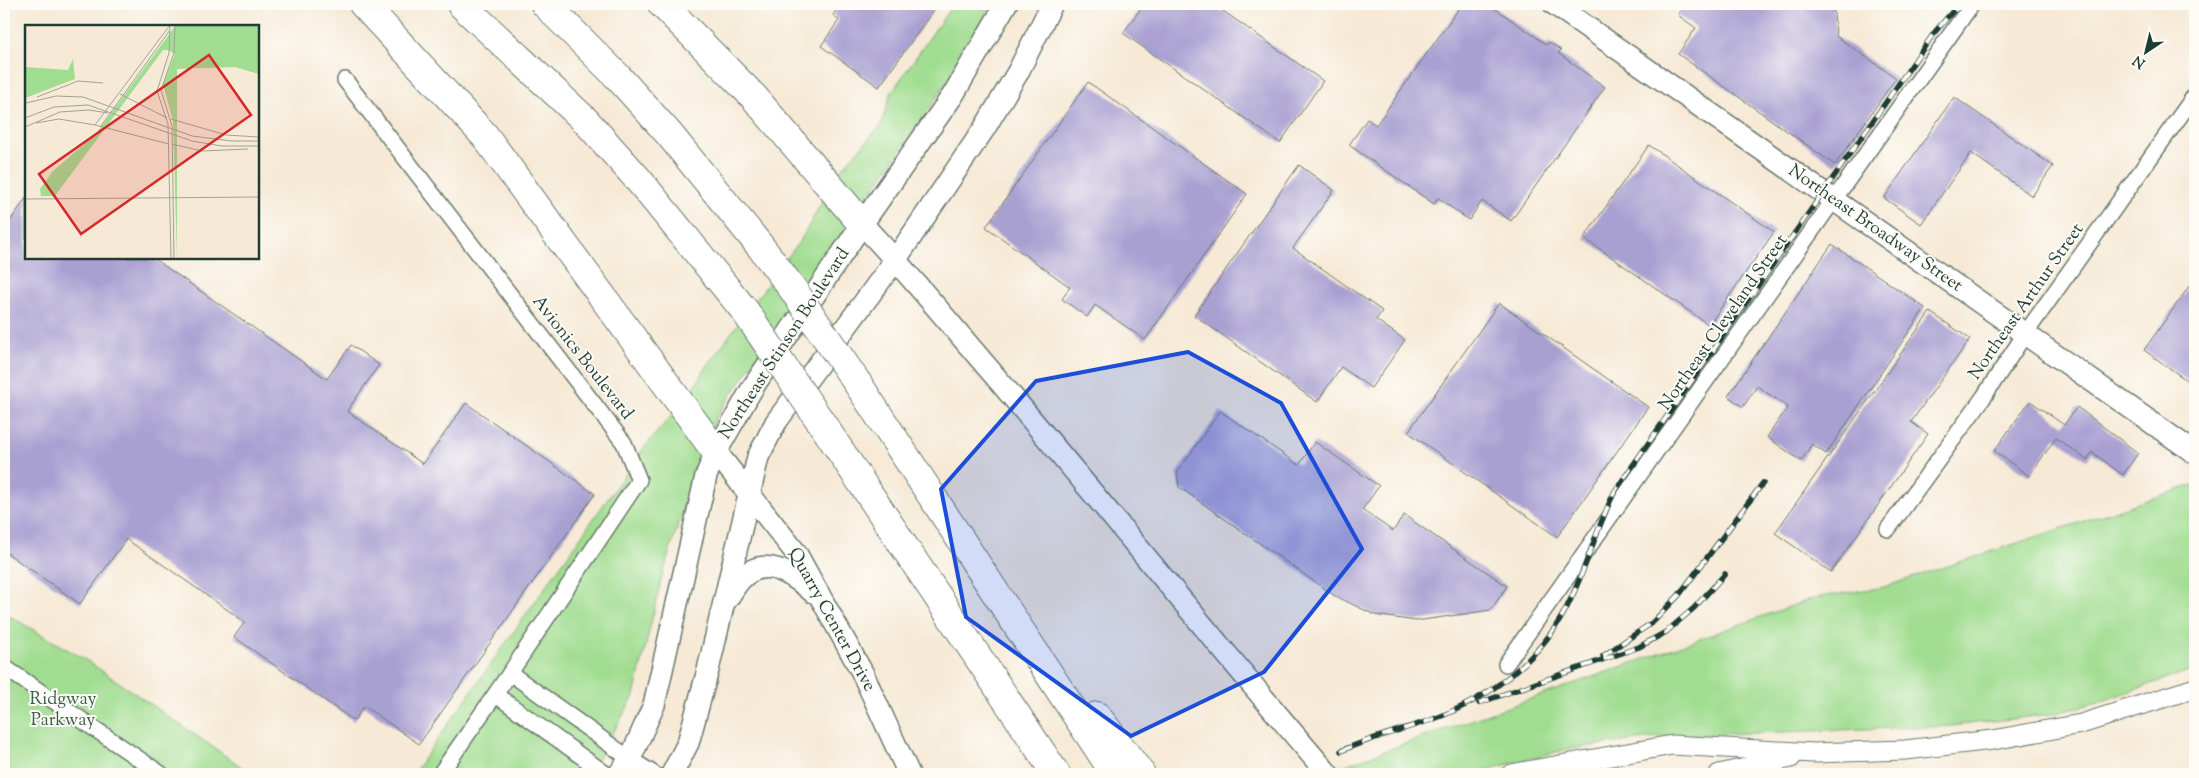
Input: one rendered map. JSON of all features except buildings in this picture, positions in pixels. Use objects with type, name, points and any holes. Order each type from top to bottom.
[{"type":"highway","points":[[363,4],[485,136],[716,452]]},
{"type":"highway","points":[[461,4],[586,121],[637,178],[745,311],[826,428],[1056,774]]},
{"type":"highway","points":[[545,4],[618,77],[669,134],[760,246],[858,384],[951,522],[1115,774]]},
{"type":"highway","points":[[662,4],[754,97],[862,224]]},
{"type":"highway","points":[[951,522],[1141,774]]},
{"type":"main road","name":"Northeast Stinson Boulevard","points":[[625,767],[654,706],[706,476],[716,452],[753,387],[862,224],[953,95],[1006,4]]},
{"type":"main road","name":"Northeast Stinson Boulevard","points":[[672,774],[688,743],[708,670],[748,493],[758,457],[776,422],[896,260],[984,129],[1018,72],[1052,4]]},
{"type":"main road","name":"Northeast Broadway Street","points":[[1554,4],[2195,453]]},
{"type":"main road","points":[[862,224],[896,260],[1055,447],[1256,691],[1328,774]]},
{"type":"main road","name":"Quarry Center Drive","points":[[716,452],[796,553],[862,672],[909,774]]},
{"type":"main road","points":[[722,606],[741,579],[753,571],[766,568],[782,570],[793,575],[823,600]]},
{"type":"street","name":"Northeast Cleveland Street","points":[[1506,664],[1972,4]]},
{"type":"street","name":"Avionics Boulevard","points":[[345,80],[624,443],[638,480],[496,695],[440,774]]},
{"type":"street","name":"Northeast Arthur Street","points":[[1888,529],[2195,95]]},
{"type":"street","points":[[4,667],[161,774]]},
{"type":"street","points":[[510,673],[625,767],[654,774]]},
{"type":"street","points":[[1511,774],[1672,745],[1814,753],[1905,750],[1993,740],[2081,724],[2195,688]]},
{"type":"street","points":[[496,695],[606,774]]},
{"type":"street","points":[[1719,774],[1814,753]]},
{"type":"highlighted area","points":[[1188,352],[1281,403],[1362,549],[1264,672],[1131,736],[966,617],[941,489],[1036,381]]},
{"type":"green space","points":[[953,4],[991,4],[975,35],[939,94],[716,417],[695,471],[662,576],[634,696],[589,774],[413,774],[643,449],[690,394],[709,363],[802,238],[838,173],[881,125],[891,93]]},
{"type":"green space","points":[[2193,485],[2195,486],[2195,669],[2102,701],[2053,714],[1952,726],[1669,736],[1568,749],[1470,774],[1320,774],[1814,598],[1884,587]]},
{"type":"green space","name":"Ridgway Parkway","points":[[4,613],[86,660],[252,774],[4,774]]},
{"type":"railway","points":[[1341,751],[1431,720],[1473,701],[1512,675],[1544,642],[1558,623],[1569,603],[1615,491],[1934,33],[1952,12],[1964,4]]},
{"type":"railway","points":[[1603,656],[1653,622],[1679,595],[1763,483]]},
{"type":"railway","points":[[1479,703],[1639,647],[1666,632],[1694,608],[1725,574]]}]
